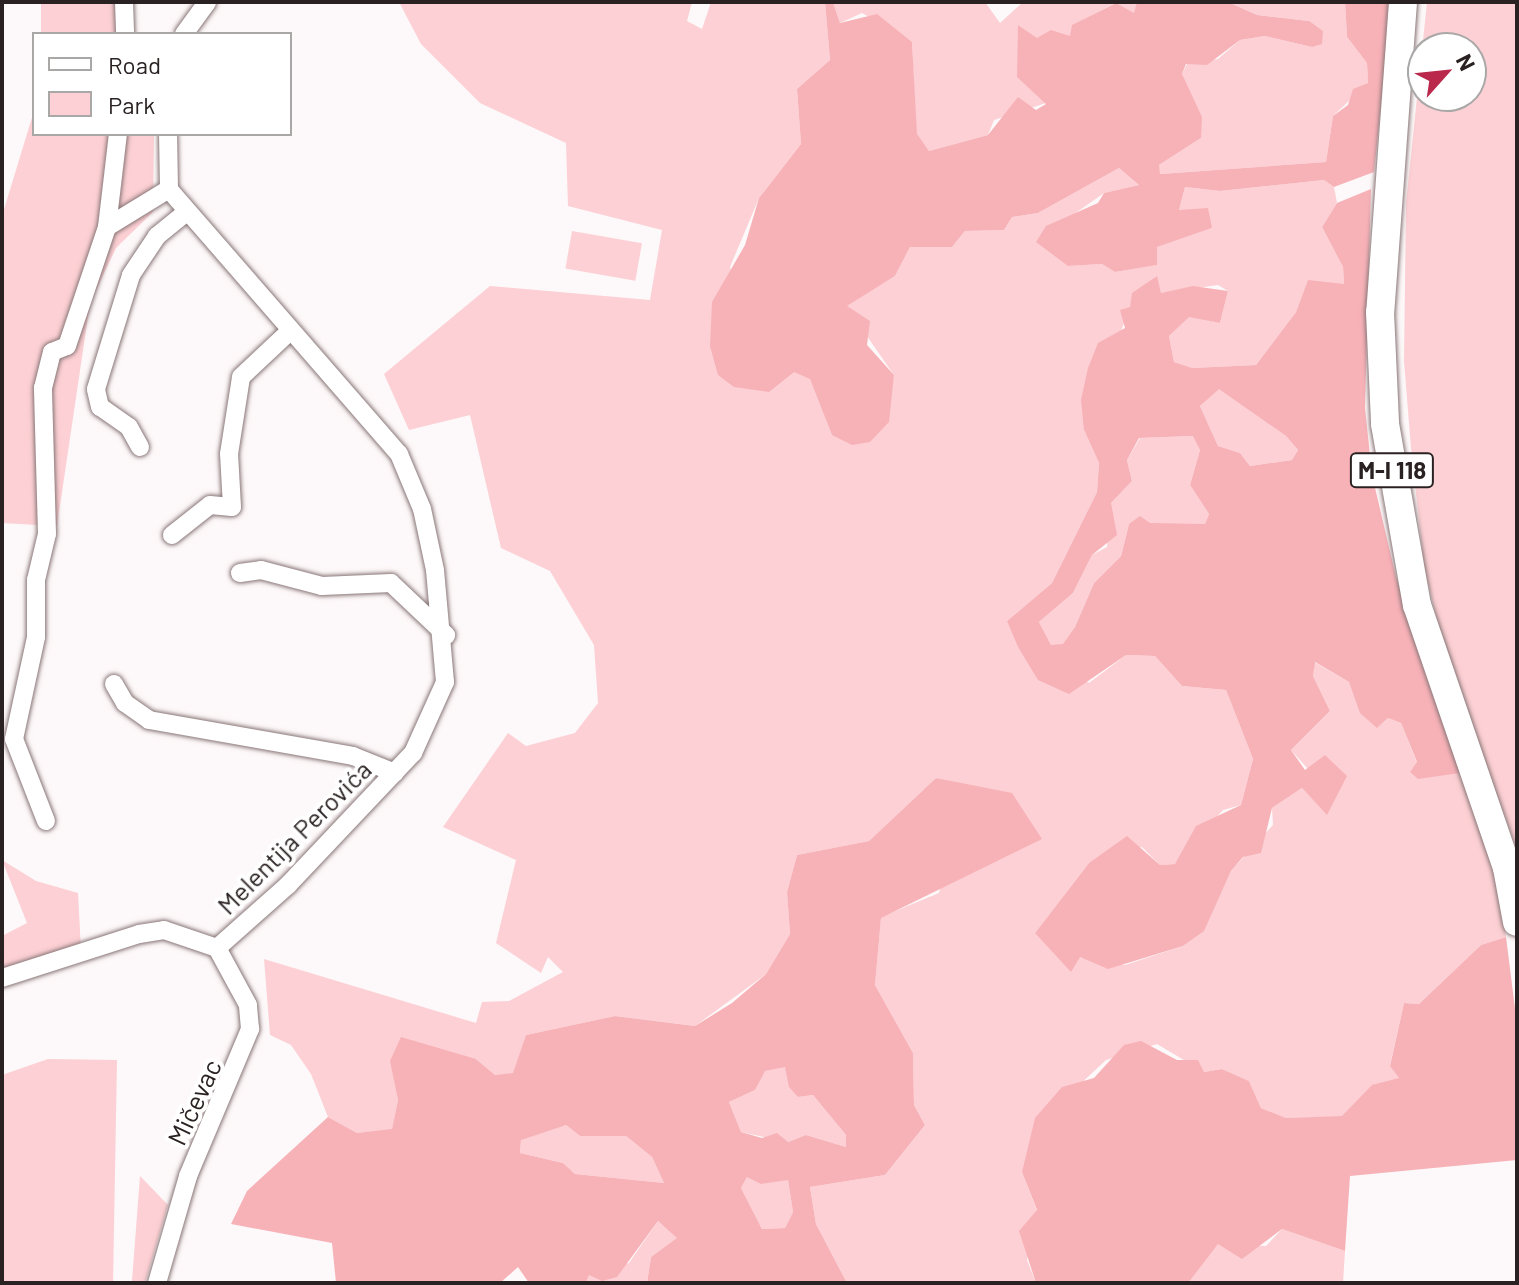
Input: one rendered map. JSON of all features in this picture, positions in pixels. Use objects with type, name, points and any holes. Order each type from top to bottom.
[{"type":"main road","name":"M-I 118","points":[[1403,2],[1382,273],[1385,424],[1417,605],[1507,868],[1517,922]]},
{"type":"street","points":[[124,2],[125,32]]},
{"type":"street","points":[[185,32],[207,2]]},
{"type":"street","points":[[46,821],[14,739],[36,637],[36,580],[47,534],[43,388],[52,352],[67,346],[107,227],[118,136]]},
{"type":"street","points":[[107,227],[169,189],[168,136]]},
{"type":"street","name":"Melentija Perovića","points":[[2,978],[139,934],[164,930],[217,948],[395,773],[434,719],[446,635],[422,509],[399,454],[289,332],[169,189]]},
{"type":"street","points":[[140,447],[129,427],[100,407],[96,389],[131,275],[157,236],[187,212]]},
{"type":"street","points":[[172,535],[210,505],[232,507],[229,454],[241,377],[289,332]]},
{"type":"street","points":[[240,573],[261,570],[322,586],[391,583],[446,635]]},
{"type":"street","name":"Melentija Perovića","points":[[114,684],[149,720],[353,756],[395,773]]},
{"type":"street","name":"Mičevac","points":[[157,1283],[188,1176],[243,1059],[250,1029],[248,1005],[217,948]]},
{"type":"green space","points":[[41,2],[130,2],[130,32],[41,32]]},
{"type":"green space","points":[[399,2],[692,2],[687,21],[702,29],[711,2],[825,2],[830,60],[797,89],[801,144],[759,198],[730,267],[769,391],[794,371],[811,379],[832,435],[891,395],[894,375],[846,306],[895,276],[910,247],[952,247],[965,231],[1004,230],[1012,217],[1038,213],[1119,168],[1139,185],[1104,193],[1057,226],[1068,266],[1102,264],[1115,272],[1156,265],[1156,247],[1212,228],[1179,210],[1185,187],[1220,191],[1324,180],[1334,187],[1337,203],[1322,227],[1343,267],[1344,285],[1308,281],[1296,312],[1256,365],[1191,368],[1174,362],[1169,336],[1189,316],[1220,323],[1228,291],[1218,285],[1161,293],[1156,276],[1130,307],[1084,430],[1099,463],[1097,492],[1052,583],[1007,621],[1089,683],[1126,655],[1155,656],[1182,686],[1226,690],[1253,759],[1241,805],[1223,810],[1175,864],[1160,865],[1142,847],[1089,863],[1035,933],[1079,957],[1125,965],[1183,946],[1203,931],[1231,871],[1273,825],[1272,808],[1302,788],[1327,814],[1333,797],[1291,750],[1330,711],[1313,676],[1314,662],[1349,682],[1378,727],[1388,718],[1401,723],[1417,763],[1410,772],[1460,773],[1498,884],[1506,937],[1481,945],[1419,1004],[1404,1003],[1390,1065],[1399,1078],[1342,1117],[1286,1118],[1261,1108],[1249,1081],[1222,1069],[1204,1072],[1157,1044],[1106,1060],[1077,1087],[1022,1172],[1037,1211],[1027,1260],[1036,1283],[847,1283],[816,1224],[810,1187],[885,1175],[925,1125],[914,1105],[913,1053],[875,985],[881,917],[939,893],[968,786],[936,778],[869,841],[797,855],[787,892],[790,934],[766,974],[695,1026],[615,1016],[526,1035],[514,1073],[495,1075],[476,1059],[391,1061],[398,1100],[392,1130],[357,1133],[328,1117],[311,1074],[291,1045],[270,1035],[264,959],[476,1023],[482,1002],[509,1001],[563,972],[548,957],[541,973],[496,943],[516,860],[443,827],[508,733],[526,746],[575,733],[598,703],[594,645],[550,571],[501,548],[470,415],[409,430],[384,374],[490,286],[650,300],[662,230],[568,206],[566,143],[480,103],[421,44]]},
{"type":"green space","points":[[833,2],[985,2],[1000,23],[1023,2],[1137,2],[1135,14],[1115,3],[1073,25],[1071,36],[1037,39],[1018,25],[1021,62],[1046,103],[994,120],[988,135],[929,151],[916,134],[912,42],[862,13],[840,23]]},
{"type":"green space","points":[[1228,2],[1345,2],[1347,37],[1367,63],[1368,83],[1333,116],[1326,162],[1159,174],[1159,165],[1201,138],[1182,74],[1187,64],[1218,59],[1240,40],[1265,36],[1312,47],[1309,21],[1257,15]]},
{"type":"green space","points":[[1427,2],[1517,2],[1517,850],[1443,645],[1424,566],[1404,361],[1406,203],[1416,112],[1487,112],[1487,32],[1424,32]]},
{"type":"green space","points":[[32,118],[32,136],[154,136],[153,212],[116,248],[90,303],[57,526],[2,523],[2,216]]},
{"type":"green space","points":[[572,231],[642,243],[635,281],[565,268]]},
{"type":"green space","points":[[1219,388],[1286,436],[1298,450],[1292,460],[1250,466],[1240,453],[1218,446],[1200,406]]},
{"type":"green space","points":[[1194,436],[1200,450],[1190,485],[1209,514],[1205,524],[1129,524],[1121,556],[1094,583],[1075,627],[1063,645],[1051,645],[1039,622],[1073,593],[1092,555],[1107,547],[1111,503],[1132,481],[1127,460],[1140,438]]},
{"type":"green space","points":[[2,860],[36,881],[78,893],[81,950],[2,978],[2,936],[27,923]]},
{"type":"green space","points":[[48,1059],[117,1060],[113,1283],[2,1283],[2,1075]]},
{"type":"green space","points":[[785,1066],[798,1097],[813,1095],[846,1135],[846,1147],[806,1135],[788,1142],[741,1132],[729,1102],[755,1090],[764,1071]]},
{"type":"green space","points":[[566,1125],[580,1136],[626,1136],[652,1157],[664,1183],[575,1174],[563,1163],[520,1153],[521,1140],[543,1127]]},
{"type":"green space","points":[[140,1176],[168,1205],[145,1283],[132,1281]]},
{"type":"green space","points":[[747,1177],[788,1179],[793,1212],[785,1228],[762,1229],[741,1188]]},
{"type":"green space","points":[[658,1221],[678,1238],[651,1257],[647,1283],[586,1283],[589,1275],[629,1263]]},
{"type":"green space","points":[[1282,1229],[1345,1251],[1343,1283],[1186,1281],[1218,1244],[1266,1246]]},
{"type":"shaded area","points":[[825,2],[833,2],[840,23],[877,14],[912,42],[917,134],[929,151],[988,135],[1018,97],[1036,110],[1046,104],[1017,77],[1018,25],[1037,38],[1051,30],[1070,36],[1072,25],[1116,3],[1134,13],[1137,2],[1228,2],[1257,15],[1309,21],[1323,31],[1322,44],[1312,47],[1265,36],[1240,40],[1207,65],[1186,64],[1182,74],[1202,117],[1201,138],[1159,165],[1160,174],[1326,162],[1333,116],[1348,105],[1353,89],[1368,83],[1367,63],[1347,37],[1345,2],[1392,2],[1374,172],[1334,187],[1324,180],[1220,191],[1185,187],[1179,210],[1208,208],[1212,228],[1157,247],[1157,265],[1115,272],[1102,264],[1068,266],[1036,242],[1046,226],[1098,203],[1104,193],[1139,185],[1119,168],[1038,213],[1012,217],[1004,230],[965,231],[952,247],[910,247],[895,276],[847,306],[870,321],[867,345],[894,375],[889,422],[870,442],[852,445],[832,435],[810,379],[794,372],[769,392],[734,387],[718,375],[710,346],[712,302],[745,245],[759,198],[801,144],[797,89],[830,60]]},
{"type":"shaded area","points":[[1371,189],[1365,408],[1372,475],[1396,577],[1460,773],[1418,779],[1410,772],[1417,762],[1401,723],[1388,718],[1377,728],[1360,713],[1349,682],[1315,662],[1313,676],[1330,711],[1291,750],[1305,770],[1325,755],[1347,776],[1327,815],[1302,788],[1272,808],[1261,853],[1243,857],[1231,871],[1204,931],[1183,946],[1108,969],[1080,957],[1071,972],[1035,933],[1089,863],[1127,836],[1160,865],[1175,864],[1196,826],[1241,805],[1253,759],[1226,690],[1182,686],[1155,656],[1126,655],[1069,694],[1038,680],[1007,621],[1052,583],[1097,492],[1099,463],[1084,430],[1081,400],[1088,368],[1098,343],[1125,328],[1120,310],[1130,307],[1132,293],[1157,276],[1161,293],[1193,286],[1228,291],[1220,323],[1189,317],[1169,336],[1174,362],[1192,368],[1256,365],[1296,312],[1308,280],[1344,284],[1343,267],[1322,227],[1337,203]],"holes":[[[1219,389],[1286,436],[1298,450],[1292,460],[1250,466],[1240,453],[1218,446],[1200,406]],[[1193,436],[1200,450],[1190,485],[1209,514],[1205,524],[1150,523],[1140,516],[1129,524],[1121,556],[1094,583],[1075,627],[1063,644],[1051,645],[1039,622],[1073,593],[1092,555],[1117,535],[1111,503],[1132,481],[1127,460],[1139,438]]]},
{"type":"shaded area","points":[[936,778],[1012,793],[1042,839],[881,918],[875,985],[913,1053],[914,1105],[925,1125],[885,1175],[810,1187],[816,1224],[847,1283],[647,1283],[651,1257],[677,1238],[658,1221],[617,1277],[602,1281],[589,1275],[586,1283],[529,1283],[518,1267],[500,1283],[336,1283],[332,1243],[231,1224],[247,1191],[328,1117],[357,1133],[392,1129],[398,1100],[390,1061],[401,1037],[476,1059],[495,1075],[513,1073],[526,1035],[615,1016],[695,1026],[732,1003],[766,974],[790,934],[787,892],[797,855],[869,841]],"holes":[[[785,1067],[789,1087],[798,1097],[813,1095],[846,1135],[846,1147],[806,1135],[788,1142],[777,1133],[762,1138],[741,1132],[729,1102],[755,1090],[765,1071]],[[566,1125],[580,1136],[626,1136],[652,1157],[664,1183],[575,1174],[563,1163],[520,1153],[521,1140]],[[747,1177],[761,1184],[788,1180],[793,1212],[785,1228],[762,1229],[741,1188]]]},
{"type":"shaded area","points":[[1506,937],[1517,1024],[1517,1160],[1350,1176],[1345,1251],[1282,1229],[1242,1259],[1218,1244],[1188,1283],[1036,1283],[1019,1231],[1037,1210],[1022,1172],[1035,1118],[1062,1087],[1094,1078],[1124,1045],[1141,1041],[1177,1060],[1198,1060],[1204,1072],[1222,1069],[1249,1081],[1261,1108],[1286,1118],[1342,1116],[1372,1085],[1399,1078],[1390,1066],[1404,1003],[1419,1004],[1481,945]]}]
